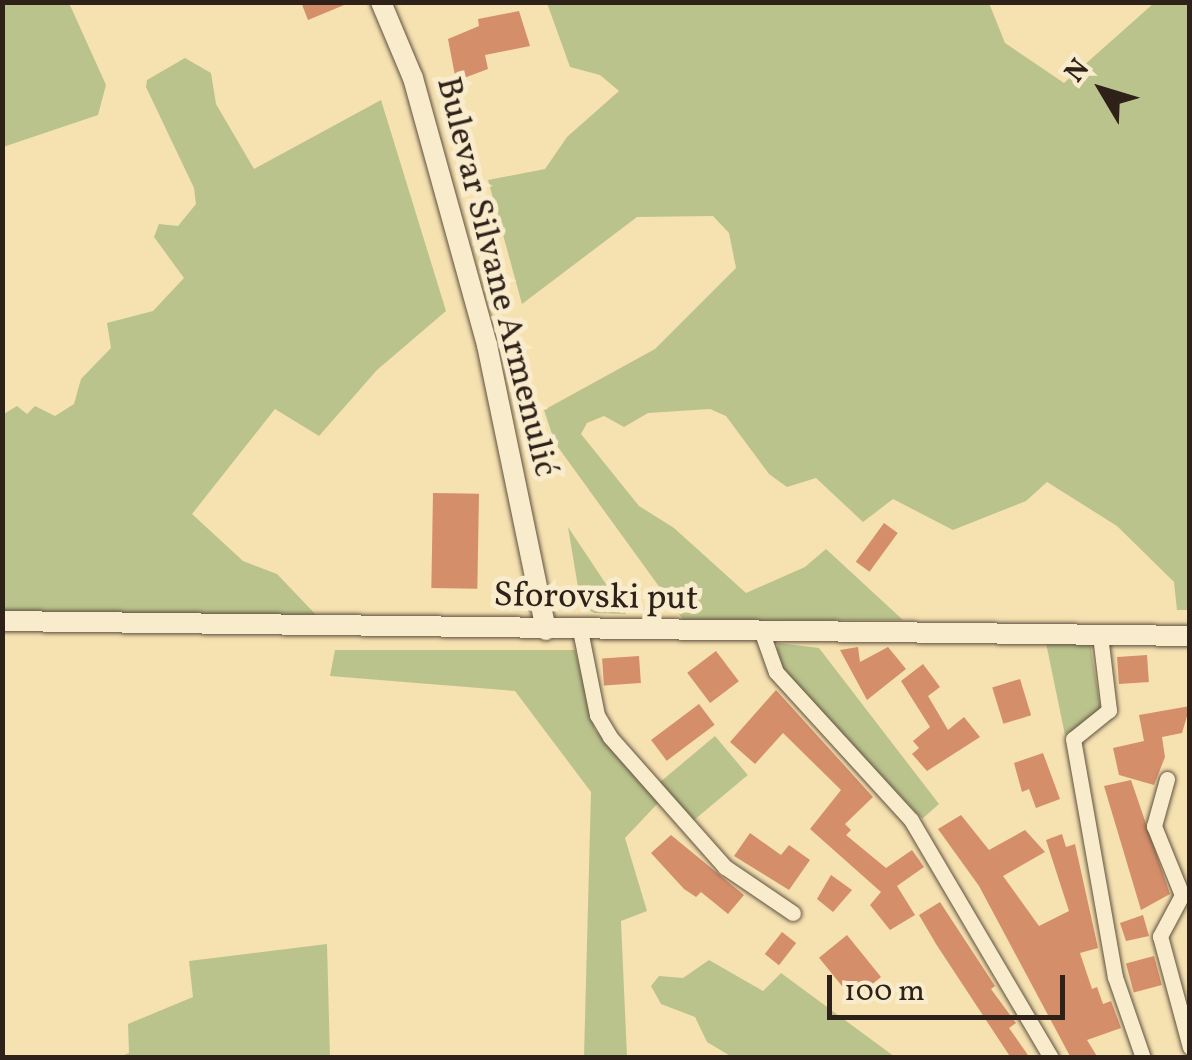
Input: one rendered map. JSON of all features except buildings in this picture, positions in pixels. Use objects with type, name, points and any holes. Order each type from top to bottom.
[{"type":"street","name":"Bulevar Silvane Armenulić","points":[[381,2],[413,78],[487,345],[546,630]]},
{"type":"street","name":"Sforovski put","points":[[2,621],[1190,636]]},
{"type":"street","points":[[580,630],[597,715],[610,738],[725,867],[793,913]]},
{"type":"street","points":[[762,633],[776,672],[912,820],[1051,1058]]},
{"type":"street","points":[[1100,634],[1109,710],[1101,722],[1075,734],[1074,751],[1114,976],[1143,1058]]},
{"type":"street","points":[[1168,779],[1154,826],[1182,895],[1160,936],[1188,1052]]},
{"type":"green space","points":[[2,3],[69,3],[106,85],[98,115],[3,147]]},
{"type":"green space","points":[[547,3],[989,3],[1005,43],[1064,83],[1154,3],[1189,3],[1189,610],[1177,610],[1174,582],[1117,526],[1047,482],[1026,501],[953,530],[893,499],[863,522],[816,478],[787,487],[769,474],[726,416],[710,409],[648,413],[624,427],[604,416],[587,423],[581,434],[639,506],[674,528],[746,593],[805,567],[826,549],[903,620],[684,621],[555,443],[544,410],[655,349],[736,268],[729,233],[713,216],[637,217],[522,304],[488,180],[545,169],[567,137],[619,91],[600,75],[570,67]]},
{"type":"green space","points":[[185,58],[211,73],[216,104],[254,169],[381,100],[446,311],[377,370],[319,436],[275,409],[192,514],[243,561],[277,574],[319,618],[3,614],[2,415],[17,406],[27,414],[35,406],[55,416],[74,404],[81,379],[111,348],[107,323],[153,311],[184,278],[154,237],[159,224],[178,226],[196,204],[194,188],[146,87],[147,80]]},
{"type":"green space","points":[[568,527],[626,614],[594,613],[581,605]]},
{"type":"green space","points":[[1090,642],[1101,712],[1065,735],[1046,643]]},
{"type":"green space","points":[[778,643],[819,648],[939,804],[922,819],[775,663]]},
{"type":"green space","points":[[335,650],[575,650],[595,730],[660,801],[625,838],[647,911],[621,921],[627,1057],[584,1057],[591,792],[515,691],[330,676]]},
{"type":"green space","points":[[715,736],[748,775],[693,821],[660,782]]},
{"type":"green space","points":[[327,944],[330,1057],[120,1057],[129,1053],[128,1024],[193,997],[189,961]]},
{"type":"green space","points":[[709,960],[763,991],[781,973],[895,1057],[732,1057],[707,1042],[695,1017],[661,1004],[651,986],[659,976],[683,978]]}]
